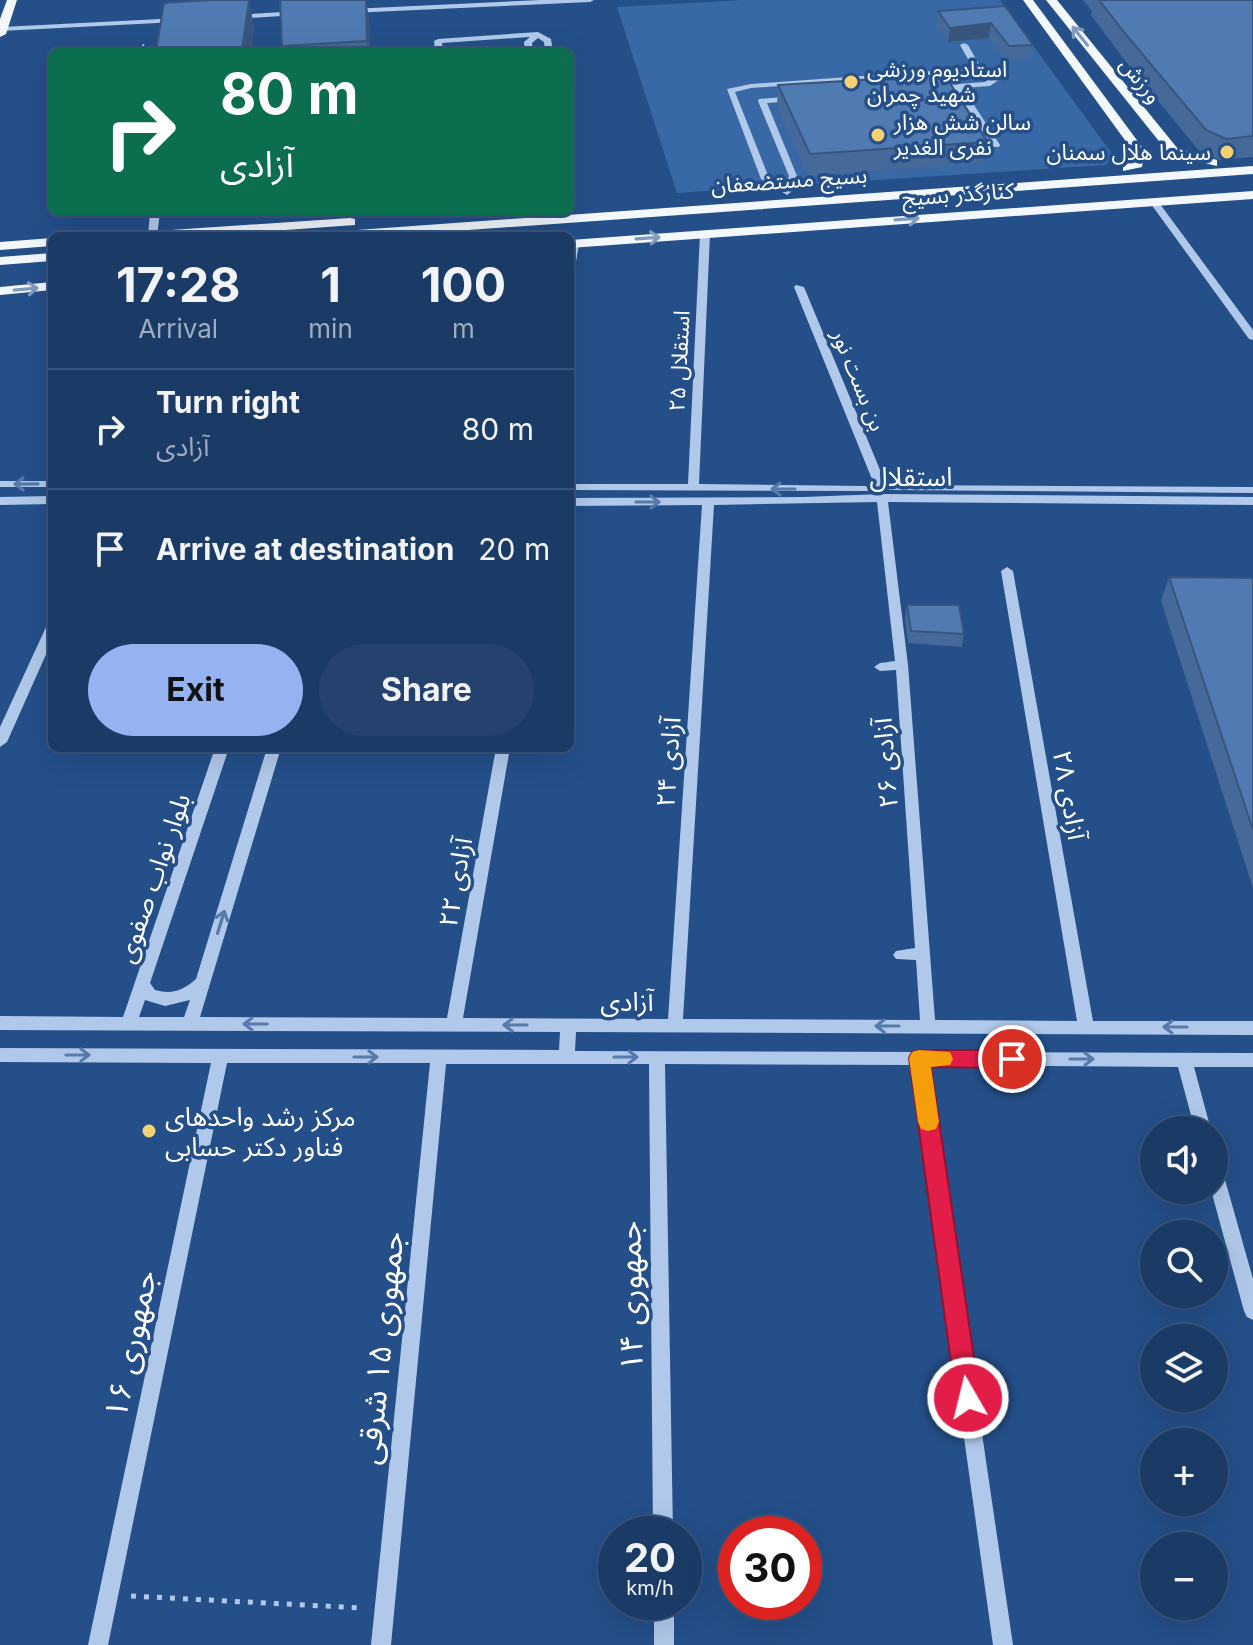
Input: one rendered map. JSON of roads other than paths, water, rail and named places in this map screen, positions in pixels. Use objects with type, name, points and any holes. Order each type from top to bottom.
[{"type":"main road","points":[[1,32],[12,0]]},
{"type":"main road","name":"ورزش","points":[[1028,0],[1141,154],[1138,164],[1127,168]]},
{"type":"main road","name":"ورزش","points":[[1051,0],[1174,152],[1213,163]]},
{"type":"main road","name":"کنارگذر بسیج","points":[[574,206],[1099,175],[1127,168],[1253,160]]},
{"type":"main road","name":"بسیج مستضعفان","points":[[505,232],[522,227],[1099,175],[1253,170]]},
{"type":"main road","name":"بسیج مستضعفان","points":[[415,232],[828,218],[1253,183]]},
{"type":"main road","name":"کنارگذر بسیج","points":[[574,244],[705,234],[828,218],[1253,195]]},
{"type":"main road","points":[[197,232],[431,216]]},
{"type":"main road","points":[[0,246],[48,242]]},
{"type":"main road","points":[[0,261],[48,257]]},
{"type":"main road","points":[[0,272],[48,268]]},
{"type":"main road","points":[[0,291],[48,286]]},
{"type":"street","points":[[347,11],[406,4],[590,0]]},
{"type":"street","points":[[222,17],[300,13]]},
{"type":"street","points":[[1,32],[190,19]]},
{"type":"street","points":[[439,48],[438,41],[538,34],[548,41],[549,48]]},
{"type":"street","points":[[529,48],[528,42],[538,34]]},
{"type":"street","points":[[964,45],[978,70]]},
{"type":"street","points":[[978,70],[999,77],[987,84],[762,101],[730,91],[751,86],[978,70]]},
{"type":"street","points":[[957,86],[996,145]]},
{"type":"street","points":[[730,91],[765,179],[787,192],[793,176],[762,101]]},
{"type":"street","points":[[1154,202],[1253,337]]},
{"type":"street","name":"استقلال ۲۵","points":[[693,489],[705,234]]},
{"type":"street","name":"بن بست نور","points":[[799,287],[882,493]]},
{"type":"street","points":[[0,484],[48,484]]},
{"type":"street","name":"استقلال","points":[[574,487],[1142,495],[1253,501]]},
{"type":"street","name":"استقلال","points":[[1142,495],[1253,490]]},
{"type":"street","name":"استقلال","points":[[574,502],[803,506],[882,493]]},
{"type":"street","name":"آزادی ۲۶","points":[[882,493],[902,665],[928,1026]]},
{"type":"street","points":[[0,501],[48,500]]},
{"type":"street","name":"آزادی ۲۴","points":[[675,1025],[708,502]]},
{"type":"street","name":"آزادی ۲۸","points":[[1007,571],[1086,1027]]},
{"type":"street","points":[[0,742],[48,636]]},
{"type":"street","points":[[880,667],[902,665]]},
{"type":"street","name":"بلوار نواب صفوی","points":[[129,1023],[221,752]]},
{"type":"street","points":[[190,1024],[273,752]]},
{"type":"street","name":"آزادی ۲۲","points":[[454,1024],[502,752]]},
{"type":"street","points":[[901,955],[923,954]]},
{"type":"street","points":[[143,984],[150,995],[173,1001],[187,995],[202,982]]},
{"type":"street","name":"آزادی","points":[[0,1023],[1253,1028]]},
{"type":"street","points":[[567,1057],[568,1025]]},
{"type":"street","points":[[0,1055],[1253,1060]]},
{"type":"street","name":"جمهوری ۱۶","points":[[98,1645],[220,1056]]},
{"type":"street","name":"جمهوری ۱۵ شرقی","points":[[381,1645],[439,1057]]},
{"type":"street","name":"جمهوری ۱۴","points":[[657,1058],[663,1516]]},
{"type":"street","points":[[919,1058],[1003,1645]]},
{"type":"street","points":[[1184,1060],[1199,1116]]},
{"type":"street","points":[[1224,1204],[1253,1311]]},
{"type":"street","points":[[664,1620],[664,1645]]},
{"type":"place","name":"استادیوم ورزشی شهید چمران","points":[[851,82]]},
{"type":"place","name":"سالن شش هزار نفری الغدیر","points":[[878,135]]},
{"type":"place","name":"سینما هلال سمنان","points":[[1227,152]]},
{"type":"place","name":"مرکز رشد واحدهای فناور دکتر حسابی","points":[[149,1131]]}]
